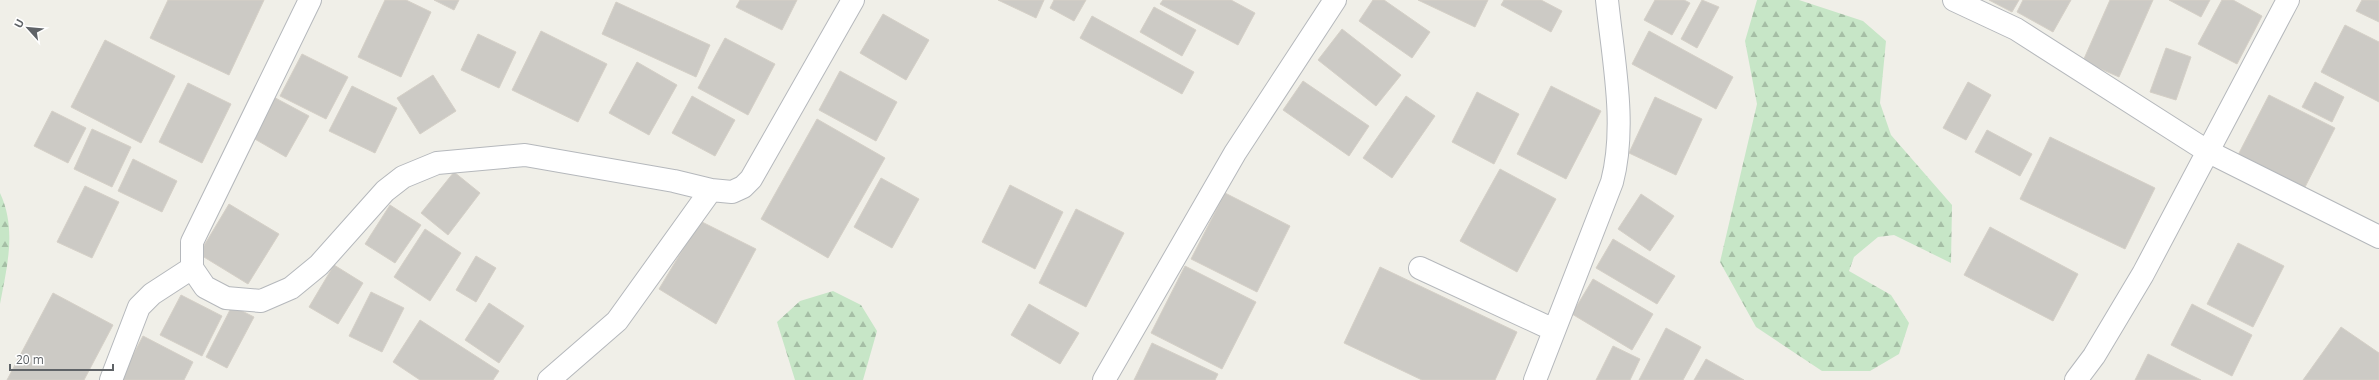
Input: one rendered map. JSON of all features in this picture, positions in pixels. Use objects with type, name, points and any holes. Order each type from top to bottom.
[{"type":"street","points":[[310,0],[192,242],[192,268],[205,287],[226,298],[261,301],[291,288],[319,265],[385,191],[397,182],[437,163],[525,155],[674,181],[711,190],[732,192],[743,187],[751,179],[853,0]]},
{"type":"street","points":[[1104,380],[1235,153],[1335,0]]},
{"type":"street","points":[[1535,380],[1612,182],[1620,148],[1607,0]]},
{"type":"street","points":[[1954,0],[2016,29],[2208,151],[2379,237]]},
{"type":"street","points":[[2076,380],[2094,356],[2143,274],[2288,0]]},
{"type":"street","points":[[549,380],[617,321],[711,190]]},
{"type":"street","points":[[111,380],[139,307],[152,294],[192,268]]},
{"type":"street","points":[[1420,268],[1554,330]]},
{"type":"green space","points":[[1757,0],[1799,0],[1863,21],[1886,41],[1880,103],[1891,135],[1952,205],[1951,263],[1894,235],[1878,237],[1854,257],[1849,271],[1891,295],[1909,323],[1899,354],[1870,371],[1822,371],[1756,327],[1720,262],[1757,104],[1745,41]]},
{"type":"green space","points":[[0,193],[8,220],[9,248],[8,262],[0,304]]},
{"type":"green space","points":[[833,291],[861,305],[877,331],[863,380],[795,380],[777,322],[800,301]]},
{"type":"building","points":[[168,0],[264,0],[229,75],[150,38]]},
{"type":"building","points":[[385,0],[406,0],[431,12],[401,77],[358,57]]},
{"type":"building","points":[[434,0],[459,0],[454,10]]},
{"type":"building","points":[[740,0],[797,0],[782,30],[736,7]]},
{"type":"building","points":[[998,0],[1044,0],[1036,18]]},
{"type":"building","points":[[1054,0],[1086,0],[1074,21],[1050,8]]},
{"type":"building","points":[[1163,0],[1231,0],[1255,13],[1238,45],[1160,4]]},
{"type":"building","points":[[1373,0],[1384,0],[1430,32],[1412,58],[1359,21]]},
{"type":"building","points":[[1418,0],[1488,0],[1475,27]]},
{"type":"building","points":[[1504,0],[1541,0],[1562,11],[1551,32],[1501,5]]},
{"type":"building","points":[[1655,0],[1684,0],[1690,3],[1672,35],[1644,20]]},
{"type":"building","points":[[1702,0],[1719,7],[1697,48],[1681,39]]},
{"type":"building","points":[[1989,0],[2019,0],[2012,12]]},
{"type":"building","points":[[2023,0],[2071,0],[2053,32],[2017,12]]},
{"type":"building","points":[[2110,0],[2153,0],[2119,77],[2083,61]]},
{"type":"building","points":[[2169,0],[2210,0],[2201,17]]},
{"type":"building","points":[[2222,0],[2233,0],[2262,16],[2237,64],[2198,44]]},
{"type":"building","points":[[2362,0],[2379,0],[2379,22],[2356,11]]},
{"type":"building","points":[[616,2],[710,45],[696,77],[602,34]]},
{"type":"building","points":[[1154,7],[1196,30],[1182,56],[1140,32]]},
{"type":"building","points":[[883,14],[929,40],[906,80],[860,53]]},
{"type":"building","points":[[1092,16],[1194,72],[1182,94],[1080,38]]},
{"type":"building","points":[[2345,25],[2379,42],[2379,102],[2321,72]]},
{"type":"building","points":[[1342,29],[1401,75],[1376,106],[1318,60]]},
{"type":"building","points":[[541,31],[607,64],[578,122],[512,90]]},
{"type":"building","points":[[1649,31],[1733,77],[1716,109],[1632,64]]},
{"type":"building","points":[[478,34],[516,52],[499,88],[461,70]]},
{"type":"building","points":[[725,38],[775,64],[748,115],[698,88]]},
{"type":"building","points":[[105,40],[175,76],[141,143],[71,107]]},
{"type":"building","points":[[2166,48],[2191,57],[2176,100],[2150,92]]},
{"type":"building","points":[[302,54],[348,77],[326,119],[280,96]]},
{"type":"building","points":[[637,62],[677,85],[649,135],[609,113]]},
{"type":"building","points":[[840,71],[897,102],[876,141],[819,110]]},
{"type":"building","points":[[433,75],[456,111],[420,134],[397,98]]},
{"type":"building","points":[[1303,81],[1369,126],[1349,156],[1283,110]]},
{"type":"building","points":[[1968,82],[1991,95],[1966,140],[1943,128]]},
{"type":"building","points":[[2315,82],[2344,97],[2332,122],[2302,107]]},
{"type":"building","points":[[188,83],[231,104],[202,163],[159,142]]},
{"type":"building","points":[[352,86],[397,108],[375,153],[329,131]]},
{"type":"building","points":[[1551,86],[1601,111],[1566,179],[1517,154]]},
{"type":"building","points":[[1477,92],[1519,114],[1494,164],[1452,142]]},
{"type":"building","points":[[268,94],[309,116],[286,157],[246,134]]},
{"type":"building","points":[[2269,95],[2335,128],[2303,191],[2237,157]]},
{"type":"building","points":[[692,96],[735,120],[715,156],[672,133]]},
{"type":"building","points":[[1406,96],[1435,116],[1392,178],[1363,158]]},
{"type":"building","points":[[1655,97],[1702,119],[1676,175],[1629,153]]},
{"type":"building","points":[[52,111],[86,128],[68,163],[34,146]]},
{"type":"building","points":[[817,119],[885,158],[828,258],[761,219]]},
{"type":"building","points":[[92,129],[131,147],[112,187],[74,169]]},
{"type":"building","points":[[1987,130],[2032,154],[2020,176],[1975,152]]},
{"type":"building","points":[[2050,137],[2155,188],[2125,249],[2020,199]]},
{"type":"building","points":[[133,159],[177,181],[162,212],[118,191]]},
{"type":"building","points":[[1500,169],[1556,199],[1517,272],[1460,241]]},
{"type":"building","points":[[454,172],[480,193],[448,235],[421,213]]},
{"type":"building","points":[[881,178],[919,199],[892,248],[854,227]]},
{"type":"building","points":[[1010,185],[1063,212],[1035,269],[982,242]]},
{"type":"building","points":[[85,186],[119,202],[92,258],[57,242]]},
{"type":"building","points":[[1225,193],[1290,226],[1257,292],[1191,259]]},
{"type":"building","points":[[1641,194],[1674,216],[1650,251],[1618,229]]},
{"type":"building","points":[[229,204],[279,234],[248,284],[199,254]]},
{"type":"building","points":[[390,205],[421,225],[395,263],[365,244]]},
{"type":"building","points":[[1076,209],[1124,233],[1086,307],[1039,283]]},
{"type":"building","points":[[700,221],[756,249],[716,324],[659,289]]},
{"type":"building","points":[[1990,227],[2078,274],[2053,321],[1964,275]]},
{"type":"building","points":[[425,229],[461,253],[430,301],[394,277]]},
{"type":"building","points":[[1613,239],[1675,276],[1657,304],[1596,268]]},
{"type":"building","points":[[2238,243],[2284,266],[2253,327],[2207,304]]},
{"type":"building","points":[[476,256],[496,268],[476,302],[456,290]]},
{"type":"building","points":[[334,265],[363,283],[338,324],[309,307]]},
{"type":"building","points":[[1185,266],[1256,302],[1222,369],[1151,333]]},
{"type":"building","points":[[1380,267],[1517,332],[1495,380],[1422,380],[1344,343]]},
{"type":"building","points":[[1593,279],[1653,314],[1632,350],[1572,314]]},
{"type":"building","points":[[371,292],[404,308],[382,352],[349,336]]},
{"type":"building","points":[[53,293],[113,325],[84,380],[7,380]]},
{"type":"building","points":[[181,295],[222,316],[202,356],[160,335]]},
{"type":"building","points":[[489,303],[524,326],[499,363],[465,340]]},
{"type":"building","points":[[1029,304],[1079,333],[1060,364],[1011,335]]},
{"type":"building","points":[[2192,304],[2252,335],[2232,376],[2171,345]]},
{"type":"building","points":[[232,306],[254,317],[227,368],[206,357]]},
{"type":"building","points":[[420,320],[499,371],[493,380],[420,380],[393,362]]},
{"type":"building","points":[[2341,327],[2379,353],[2379,380],[2303,380]]},
{"type":"building","points":[[1666,328],[1701,347],[1683,380],[1639,380]]},
{"type":"building","points":[[143,336],[193,362],[184,380],[120,380]]},
{"type":"building","points":[[1152,343],[1218,374],[1215,380],[1134,380]]},
{"type":"building","points":[[1613,346],[1640,359],[1630,380],[1596,380]]},
{"type":"building","points":[[2148,354],[2201,380],[2135,380]]},
{"type":"building","points":[[1706,359],[1744,380],[1694,380]]}]
